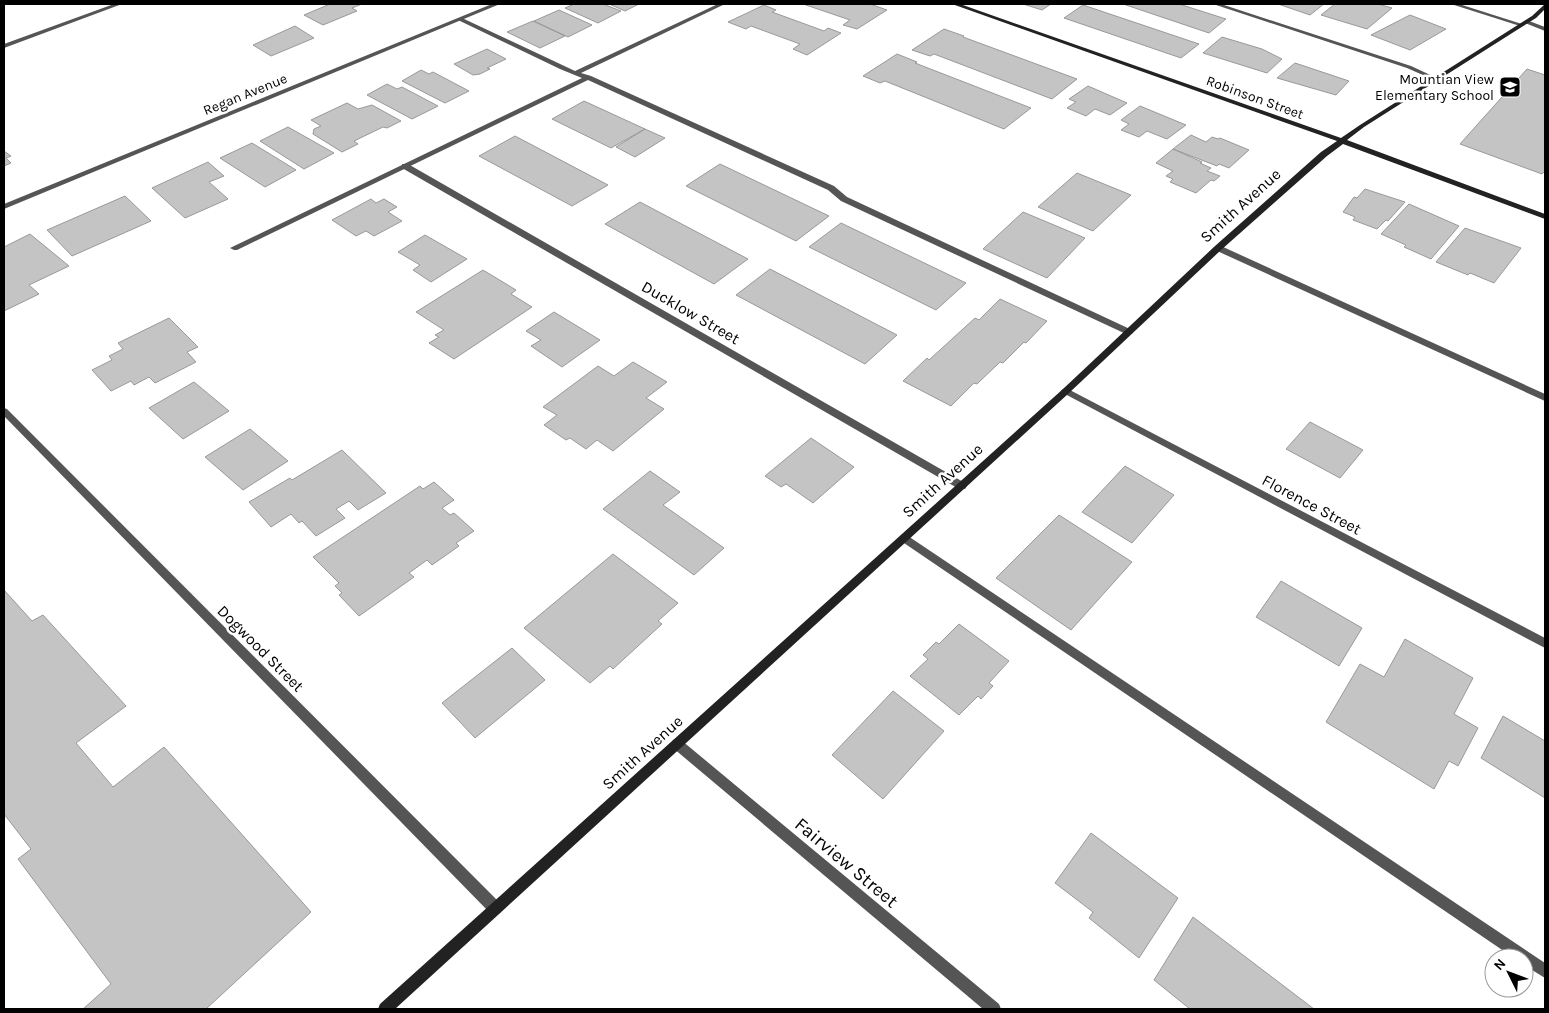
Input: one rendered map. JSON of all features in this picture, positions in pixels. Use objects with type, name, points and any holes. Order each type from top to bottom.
[{"type":"street","points":[[4,46],[119,4]]},
{"type":"street","name":"Regan Avenue","points":[[4,207],[497,4]]},
{"type":"street","points":[[576,73],[722,4]]},
{"type":"street","name":"Robinson Street","points":[[955,4],[1342,141],[1545,217]]},
{"type":"street","points":[[1216,4],[1409,67],[1436,79]]},
{"type":"street","points":[[1454,4],[1545,29]]},
{"type":"street","name":"Smith Avenue","points":[[385,1009],[1066,391],[1218,248],[1324,154],[1436,79],[1524,24],[1545,6]]},
{"type":"street","points":[[460,19],[831,188],[844,199],[1129,332]]},
{"type":"street","points":[[234,248],[589,78]]},
{"type":"street","name":"Ducklow Street","points":[[405,166],[962,486]]},
{"type":"street","points":[[1218,248],[1545,398]]},
{"type":"street","name":"Florence Street","points":[[1066,391],[1545,643]]},
{"type":"street","name":"Dogwood Street","points":[[4,411],[495,908]]},
{"type":"street","points":[[904,538],[1545,971]]},
{"type":"street","name":"Fairview Street","points":[[677,744],[994,1009]]},
{"type":"building","points":[[330,4],[362,4],[352,8],[357,11],[323,25],[304,15]]},
{"type":"building","points":[[574,4],[603,4],[621,11],[598,23],[565,8]]},
{"type":"building","points":[[609,4],[639,4],[625,11]]},
{"type":"building","points":[[803,4],[870,4],[887,10],[857,29],[843,25],[850,20]]},
{"type":"building","points":[[1023,4],[1051,4],[1042,10]]},
{"type":"building","points":[[1123,4],[1179,4],[1226,19],[1209,33]]},
{"type":"building","points":[[1278,4],[1324,4],[1310,15]]},
{"type":"building","points":[[1335,4],[1378,4],[1392,8],[1367,29],[1321,15]]},
{"type":"building","points":[[764,5],[776,10],[772,12],[824,31],[828,28],[841,33],[807,55],[793,49],[800,44],[751,26],[746,29],[728,22]]},
{"type":"building","points":[[1083,5],[1199,44],[1181,58],[1064,18]]},
{"type":"building","points":[[559,10],[592,25],[568,37],[534,21]]},
{"type":"building","points":[[1410,15],[1446,29],[1410,50],[1371,35]]},
{"type":"building","points":[[533,21],[565,36],[540,48],[507,32]]},
{"type":"building","points":[[295,26],[314,38],[271,56],[253,45]]},
{"type":"building","points":[[944,29],[1077,79],[1052,99],[934,54],[930,56],[912,50]]},
{"type":"building","points":[[1222,37],[1262,49],[1282,59],[1267,73],[1203,53]]},
{"type":"building","points":[[487,49],[506,59],[487,68],[490,69],[480,74],[473,75],[454,64]]},
{"type":"building","points":[[897,54],[917,62],[915,63],[1031,108],[1004,129],[885,81],[880,83],[863,76]]},
{"type":"building","points":[[1295,63],[1349,81],[1336,95],[1277,78]]},
{"type":"building","points":[[1527,69],[1545,75],[1545,171],[1542,174],[1460,144]]},
{"type":"building","points":[[421,70],[429,74],[433,72],[469,91],[445,103],[402,81]]},
{"type":"building","points":[[387,84],[397,89],[402,87],[438,106],[412,119],[367,95]]},
{"type":"building","points":[[1088,86],[1127,103],[1110,115],[1095,109],[1086,116],[1067,108],[1076,102],[1069,99]]},
{"type":"building","points":[[584,101],[645,129],[611,148],[552,119]]},
{"type":"building","points":[[347,103],[358,109],[372,105],[401,121],[387,128],[383,127],[354,141],[358,144],[342,152],[313,134],[314,129],[321,126],[311,120]]},
{"type":"building","points":[[1140,106],[1186,125],[1167,139],[1147,131],[1139,137],[1121,130],[1129,124],[1121,120]]},
{"type":"building","points":[[288,127],[334,153],[304,169],[260,141]]},
{"type":"building","points":[[645,129],[665,138],[635,157],[616,147]]},
{"type":"building","points":[[1191,135],[1206,142],[1212,137],[1220,138],[1249,150],[1229,168],[1219,164],[1217,166],[1173,149]]},
{"type":"building","points":[[515,136],[608,185],[572,206],[479,156]]},
{"type":"building","points":[[252,143],[296,170],[265,187],[220,158]]},
{"type":"building","points":[[1173,149],[1202,162],[1200,163],[1211,168],[1207,171],[1220,176],[1214,181],[1211,180],[1196,193],[1170,182],[1173,179],[1166,176],[1173,171],[1156,163]]},
{"type":"building","points":[[4,151],[11,156],[6,158],[11,163],[4,166]]},
{"type":"building","points":[[208,162],[224,176],[209,182],[228,199],[185,218],[152,188]]},
{"type":"building","points":[[720,164],[829,216],[796,241],[686,186]]},
{"type":"building","points":[[1077,173],[1131,195],[1093,231],[1038,207]]},
{"type":"building","points":[[1365,189],[1405,202],[1388,221],[1386,220],[1377,229],[1353,220],[1355,217],[1343,212],[1354,197],[1357,198]]},
{"type":"building","points":[[125,196],[151,221],[72,256],[47,230]]},
{"type":"building","points":[[371,199],[376,203],[384,199],[397,207],[388,212],[402,221],[374,236],[366,231],[356,236],[332,220]]},
{"type":"building","points":[[640,202],[748,259],[714,284],[605,224]]},
{"type":"building","points":[[1409,204],[1459,226],[1431,259],[1381,234]]},
{"type":"building","points":[[1023,212],[1085,238],[1047,278],[983,249]]},
{"type":"building","points":[[841,223],[966,283],[936,310],[809,247]]},
{"type":"building","points":[[1465,228],[1521,248],[1494,283],[1436,262]]},
{"type":"building","points":[[30,234],[69,266],[29,285],[39,294],[4,311],[4,247]]},
{"type":"building","points":[[425,235],[467,259],[431,282],[413,270],[420,265],[398,252]]},
{"type":"building","points":[[770,269],[897,335],[865,364],[736,295]]},
{"type":"building","points":[[483,270],[516,290],[511,294],[532,307],[454,359],[429,343],[439,337],[435,335],[444,330],[416,312]]},
{"type":"building","points":[[1000,299],[1047,321],[1026,343],[1024,342],[1003,363],[1000,362],[977,384],[974,383],[951,406],[903,381],[927,358],[929,360],[975,318],[979,320]]},
{"type":"building","points":[[554,312],[600,340],[562,367],[531,346],[541,340],[526,331]]},
{"type":"building","points":[[169,318],[198,347],[187,352],[196,362],[155,383],[149,377],[134,385],[131,381],[111,391],[92,370],[112,360],[109,356],[123,349],[118,343]]},
{"type":"building","points":[[633,362],[667,382],[646,398],[664,409],[613,451],[597,440],[586,449],[570,438],[566,440],[544,425],[557,415],[543,407],[598,366],[614,376]]},
{"type":"building","points":[[194,382],[229,411],[183,439],[149,408]]},
{"type":"building","points":[[1310,422],[1363,450],[1340,478],[1286,449]]},
{"type":"building","points":[[250,429],[288,461],[243,490],[205,457]]},
{"type":"building","points":[[811,438],[854,467],[813,503],[786,484],[781,487],[765,476]]},
{"type":"building","points":[[342,450],[386,493],[358,510],[349,501],[336,509],[345,518],[316,536],[302,521],[299,523],[291,514],[271,527],[249,502],[290,478],[292,480]]},
{"type":"building","points":[[1125,466],[1174,495],[1132,543],[1082,512]]},
{"type":"building","points":[[650,471],[680,492],[663,505],[724,548],[694,575],[603,509]]},
{"type":"building","points":[[434,482],[454,500],[442,508],[450,515],[454,513],[474,531],[456,543],[459,546],[432,565],[427,560],[409,573],[414,577],[359,616],[339,595],[342,593],[335,586],[339,583],[313,557],[420,486],[423,489]]},
{"type":"building","points":[[1059,515],[1132,562],[1071,630],[996,578]]},
{"type":"building","points":[[613,554],[678,603],[658,621],[662,624],[613,669],[610,666],[590,683],[524,628]]},
{"type":"building","points":[[1281,581],[1362,628],[1339,666],[1256,617]]},
{"type":"building","points":[[4,590],[32,621],[43,615],[126,706],[76,743],[113,787],[164,747],[311,912],[206,1009],[83,1009],[111,984],[18,859],[31,849],[4,814]]},
{"type":"building","points":[[959,624],[1009,661],[989,683],[993,686],[981,699],[978,696],[959,715],[910,676],[928,659],[923,655],[936,642],[939,644]]},
{"type":"building","points":[[1405,639],[1473,678],[1454,714],[1478,728],[1458,766],[1449,761],[1434,789],[1326,722],[1360,664],[1384,677]]},
{"type":"building","points":[[512,648],[545,680],[475,738],[442,703]]},
{"type":"building","points":[[893,691],[944,731],[883,799],[832,755]]},
{"type":"building","points":[[1503,716],[1545,741],[1545,798],[1481,758]]},
{"type":"building","points":[[1091,833],[1178,898],[1139,958],[1089,918],[1093,912],[1055,883]]},
{"type":"building","points":[[1193,917],[1314,1009],[1190,1009],[1154,980]]},
{"type":"place","name":"Mountian View Elementary School","points":[[1510,87]]}]
